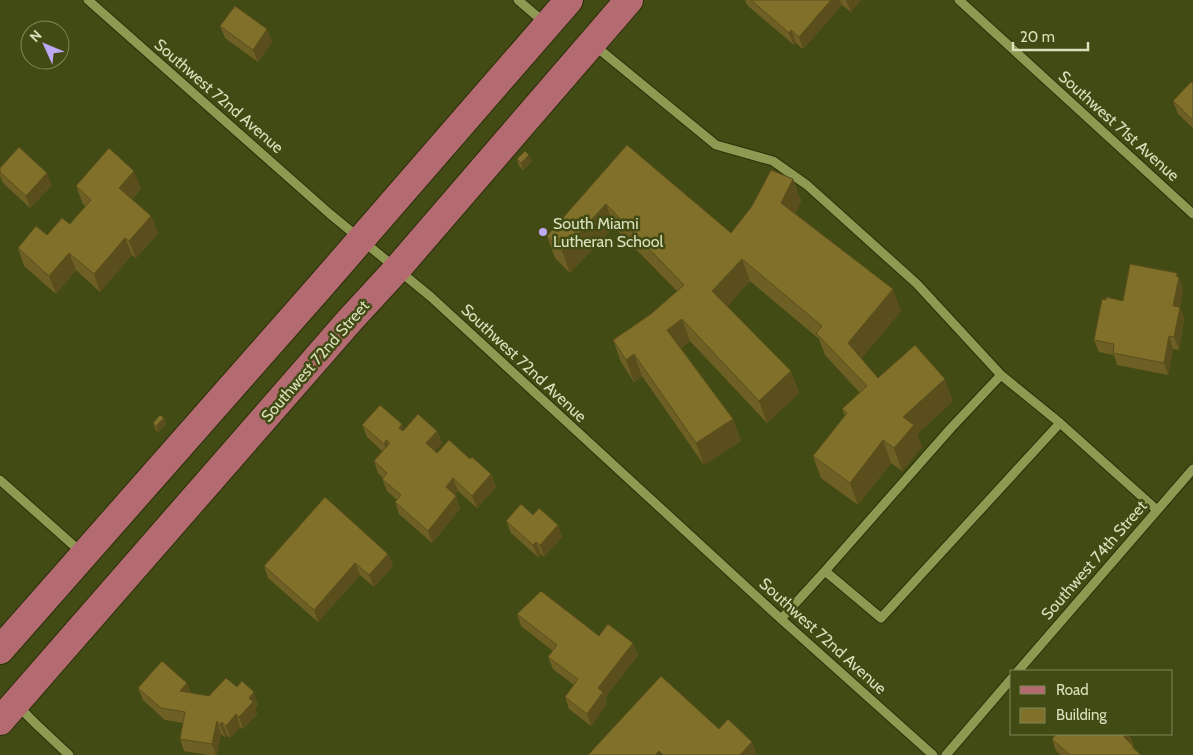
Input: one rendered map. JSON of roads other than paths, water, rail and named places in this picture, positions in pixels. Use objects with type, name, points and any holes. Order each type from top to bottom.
[{"type":"main road","points":[[0,650],[569,0]]},
{"type":"main road","name":"Southwest 72nd Street","points":[[8,713],[630,0]]},
{"type":"street","name":"Southwest 72nd Avenue","points":[[88,0],[323,207],[438,304],[780,618],[933,755]]},
{"type":"street","points":[[518,0],[547,25]]},
{"type":"street","name":"Southwest 71st Avenue","points":[[959,0],[1193,214]]},
{"type":"street","points":[[592,44],[716,146],[773,161],[807,185],[917,284],[1001,375],[1060,423],[1158,510]]},
{"type":"street","points":[[780,618],[825,571],[951,428],[1001,375]]},
{"type":"street","points":[[825,571],[881,618],[1060,423]]},
{"type":"street","name":"Southwest 74th Street","points":[[1019,670],[1193,469]]},
{"type":"street","points":[[0,480],[85,555]]},
{"type":"street","points":[[946,755],[1010,680]]},
{"type":"street","points":[[8,713],[36,724],[70,755]]},
{"type":"place","name":"South Miami Lutheran School","points":[[543,232]]}]
